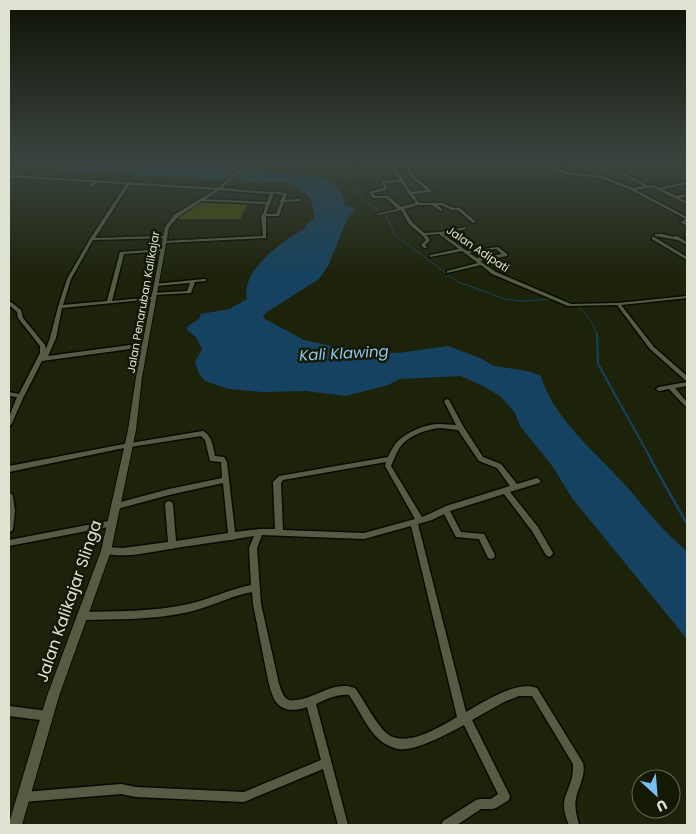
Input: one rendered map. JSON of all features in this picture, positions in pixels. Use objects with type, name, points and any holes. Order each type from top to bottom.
[{"type":"street","points":[[9,423],[21,396],[53,338],[60,307],[72,272],[117,200]]},
{"type":"street","points":[[201,200],[266,204],[299,200]]},
{"type":"street","name":"Jalan Penaruban Kalikajar","points":[[128,445],[153,296],[165,239],[171,220],[201,200]]},
{"type":"street","points":[[92,239],[262,238],[265,236],[263,215],[268,200]]},
{"type":"street","points":[[263,215],[278,215],[282,200]]},
{"type":"street","points":[[390,200],[401,209],[410,222],[428,240],[423,245],[425,247]]},
{"type":"street","points":[[415,200],[418,204]]},
{"type":"street","points":[[652,200],[687,219],[682,222],[687,225]]},
{"type":"street","points":[[378,214],[418,204],[442,204],[452,209],[459,209],[474,222]]},
{"type":"street","points":[[432,204],[440,210]]},
{"type":"street","points":[[440,233],[465,228]]},
{"type":"street","name":"Jalan Adipati","points":[[423,234],[440,233],[481,264],[510,281],[570,305],[618,304],[687,297]]},
{"type":"street","points":[[678,239],[670,239],[661,234],[654,236],[687,259]]},
{"type":"street","points":[[673,235],[687,244]]},
{"type":"street","points":[[432,256],[497,248],[505,255],[476,260]]},
{"type":"street","points":[[109,302],[122,253],[163,250]]},
{"type":"street","points":[[449,272],[481,264]]},
{"type":"street","points":[[156,285],[204,280]]},
{"type":"street","points":[[60,307],[189,292],[193,281]]},
{"type":"street","points":[[9,303],[19,311],[18,315],[43,346],[41,359]]},
{"type":"street","points":[[618,304],[655,351],[687,379]]},
{"type":"street","points":[[41,359],[145,345]]},
{"type":"street","points":[[659,389],[687,384]]},
{"type":"street","points":[[670,387],[687,405]]},
{"type":"street","points":[[9,394],[21,396]]},
{"type":"street","points":[[447,400],[460,426],[482,459],[499,466],[515,488]]},
{"type":"street","points":[[447,825],[480,804],[492,804],[505,796],[465,720],[417,522],[388,466],[390,459],[402,442],[425,430],[440,425],[451,428],[460,426]]},
{"type":"street","points":[[9,469],[128,445],[203,433],[208,438],[212,459],[224,460],[232,537]]},
{"type":"street","name":"Jalan Kalikajar Slinga","points":[[15,825],[81,616],[106,551],[117,506],[128,445]]},
{"type":"street","points":[[279,532],[277,482],[281,478],[390,459]]},
{"type":"street","points":[[117,506],[169,492],[226,480]]},
{"type":"street","points":[[106,551],[123,552],[172,546],[259,532],[352,537],[373,534],[417,522],[445,510],[537,481]]},
{"type":"street","points":[[505,490],[535,529],[549,553]]},
{"type":"street","points":[[9,496],[11,511],[9,529]]},
{"type":"street","points":[[169,504],[172,546]]},
{"type":"street","points":[[445,510],[459,535],[481,536],[490,555]]},
{"type":"street","points":[[9,543],[113,522]]},
{"type":"street","points":[[259,532],[253,548],[255,588],[279,698],[287,705],[296,706],[340,690],[352,691],[385,739],[399,746],[417,742],[465,720],[512,694],[526,689],[534,691],[578,763],[580,776],[570,792],[568,803],[574,825]]},
{"type":"street","points":[[81,616],[126,617],[188,608],[225,594],[255,588]]},
{"type":"street","points":[[311,702],[343,825]]},
{"type":"street","points":[[9,711],[48,716]]},
{"type":"street","points":[[24,797],[121,789],[136,792],[244,797],[326,763]]},
{"type":"green space","points":[[204,201],[248,203],[240,219],[175,219]]},
{"type":"water","name":"Kali Klawing","points":[[311,200],[345,200],[344,204],[355,211],[348,217],[328,266],[319,279],[267,312],[263,316],[265,319],[304,340],[341,348],[347,347],[349,350],[399,353],[448,346],[480,358],[494,366],[528,371],[541,376],[547,392],[566,422],[663,528],[687,551],[687,639],[572,498],[553,467],[520,426],[515,413],[500,396],[483,386],[461,376],[400,379],[388,385],[346,396],[306,391],[262,392],[229,389],[205,381],[199,374],[195,362],[202,349],[196,337],[187,330],[188,326],[199,319],[201,314],[229,309],[247,299],[250,277],[257,267],[276,248],[306,228],[305,226],[315,217]]},
{"type":"waterway","points":[[364,200],[386,216],[395,235],[458,282],[505,299],[522,301],[553,299]]},
{"type":"waterway","points":[[558,299],[571,302],[583,311],[592,323],[597,335]]},
{"type":"waterway","points":[[597,334],[598,364],[652,461]]},
{"type":"waterway","points":[[651,460],[687,524]]}]
